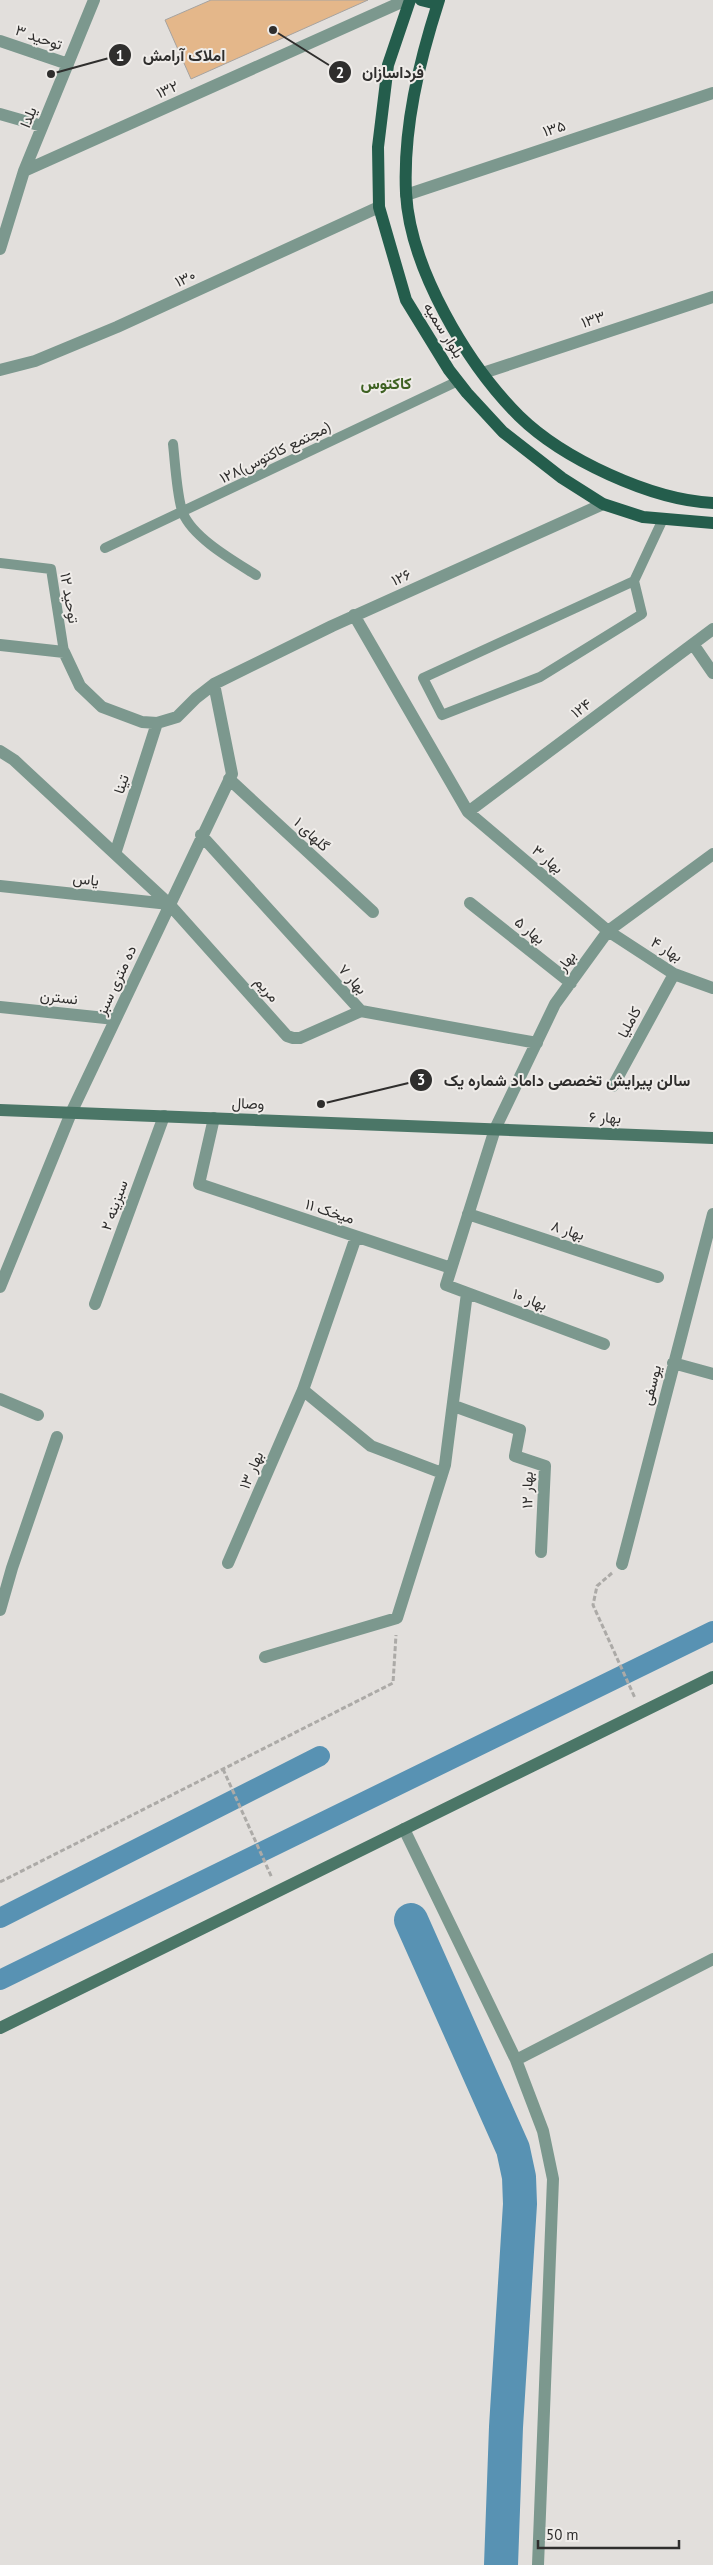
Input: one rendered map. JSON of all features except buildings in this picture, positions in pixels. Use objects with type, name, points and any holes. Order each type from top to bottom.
[{"type":"main road","name":"بلوار سمیه","points":[[410,0],[388,65],[378,147],[379,207],[406,300],[458,381],[504,432],[562,478],[603,504],[643,517],[713,524]]},
{"type":"main road","points":[[421,0],[438,2]]},
{"type":"main road","name":"بلوار سمیه","points":[[438,2],[419,73],[407,140],[406,195],[412,233],[430,288],[483,373],[520,416],[576,458],[619,478],[668,495],[713,503]]},
{"type":"main road","name":"وصال","points":[[0,1110],[495,1129]]},
{"type":"main road","name":"بهار ۶","points":[[495,1129],[713,1138]]},
{"type":"main road","points":[[0,2028],[713,1677]]},
{"type":"street","name":"یلدا","points":[[0,250],[24,171],[94,0]]},
{"type":"street","name":"۱۳۲","points":[[24,171],[406,0]]},
{"type":"street","name":"توحید ۳","points":[[0,41],[68,64]]},
{"type":"street","name":"۱۳۵","points":[[406,195],[713,93]]},
{"type":"street","points":[[0,114],[42,126]]},
{"type":"street","name":"۱۳۰","points":[[0,370],[35,362],[117,327],[379,207]]},
{"type":"street","name":"۱۳۳","points":[[483,373],[713,297]]},
{"type":"street","name":"۱۲۶","points":[[157,723],[177,717],[196,698],[214,684],[354,615],[603,504]]},
{"type":"street","name":"بهار ۳","points":[[354,615],[468,812],[608,931]]},
{"type":"street","name":"۱۲۴","points":[[468,812],[713,629]]},
{"type":"street","points":[[693,644],[713,673]]},
{"type":"street","points":[[0,645],[64,652],[80,686],[102,707],[142,722],[157,723]]},
{"type":"street","name":"ده متری سبز","points":[[0,1287],[71,1113],[201,835],[232,774],[214,684]]},
{"type":"street","name":"تینا","points":[[115,854],[157,723]]},
{"type":"street","name":"مریم","points":[[0,751],[14,760],[169,904],[287,1036],[300,1038],[361,1012]]},
{"type":"street","name":"گلهای ۱","points":[[229,779],[373,912]]},
{"type":"street","name":"بهار ۷","points":[[201,835],[361,1012],[537,1043]]},
{"type":"street","name":"بهار","points":[[446,1285],[495,1129],[555,1004],[608,931],[713,854]]},
{"type":"street","name":"یاس","points":[[0,886],[169,904]]},
{"type":"street","name":"بهار ۵","points":[[470,902],[571,983]]},
{"type":"street","name":"بهار ۴","points":[[608,931],[674,974],[713,988]]},
{"type":"street","name":"کاملیا","points":[[613,1086],[674,974]]},
{"type":"street","name":"نسترن","points":[[0,1007],[115,1019]]},
{"type":"street","name":"سبزینه ۲","points":[[95,1304],[164,1116]]},
{"type":"street","name":"میخک ۱۱","points":[[214,1118],[199,1184],[451,1268]]},
{"type":"street","name":"بهار ۸","points":[[468,1214],[658,1277]]},
{"type":"street","name":"یوسفی","points":[[622,1564],[713,1214]]},
{"type":"street","name":"بهار ۱۳","points":[[228,1563],[303,1390],[356,1237]]},
{"type":"street","name":"بهار ۱۰","points":[[446,1285],[604,1344]]},
{"type":"street","points":[[264,1657],[397,1618],[442,1473],[454,1406],[467,1293]]},
{"type":"street","points":[[673,1363],[713,1374]]},
{"type":"street","points":[[303,1390],[372,1446],[442,1473]]},
{"type":"street","points":[[0,1399],[38,1415]]},
{"type":"street","name":"بهار ۱۲","points":[[454,1406],[520,1430],[515,1456],[545,1466],[541,1552]]},
{"type":"street","points":[[0,1610],[12,1568],[57,1437]]},
{"type":"street","points":[[404,1829],[516,2060],[543,2131],[553,2179],[538,2565]]},
{"type":"street","points":[[516,2060],[713,1959]]},
{"type":"lane","name":"۱۲۸(مجتمع کاکتوس)","points":[[105,548],[183,513],[458,381]]},
{"type":"lane","points":[[173,444],[183,513],[193,528],[218,550],[256,575]]},
{"type":"lane","points":[[634,581],[423,678],[442,715],[540,677],[642,614],[634,581],[663,519]]},
{"type":"lane","name":"توحید ۱۲","points":[[0,563],[51,569],[64,652]]},
{"type":"path","points":[[622,1564],[597,1586],[593,1605],[633,1693]]},
{"type":"path","points":[[0,1882],[393,1683],[397,1618]]},
{"type":"path","points":[[223,1769],[268,1870]]},
{"type":"waterway","points":[[0,1980],[713,1631]]},
{"type":"waterway","points":[[0,1918],[320,1756]]},
{"type":"waterway","points":[[411,1920],[513,2149],[519,2177],[520,2204],[506,2427],[501,2565]]},
{"type":"place","name":"فرداسازان","points":[[273,30]]},
{"type":"place","name":"املاک آرامش","points":[[51,74]]},
{"type":"place","name":"سالن پیرایش تخصصی داماد شماره یک","points":[[321,1104]]},
{"type":"district","name":"کاکتوس","points":[[386,383]]}]
